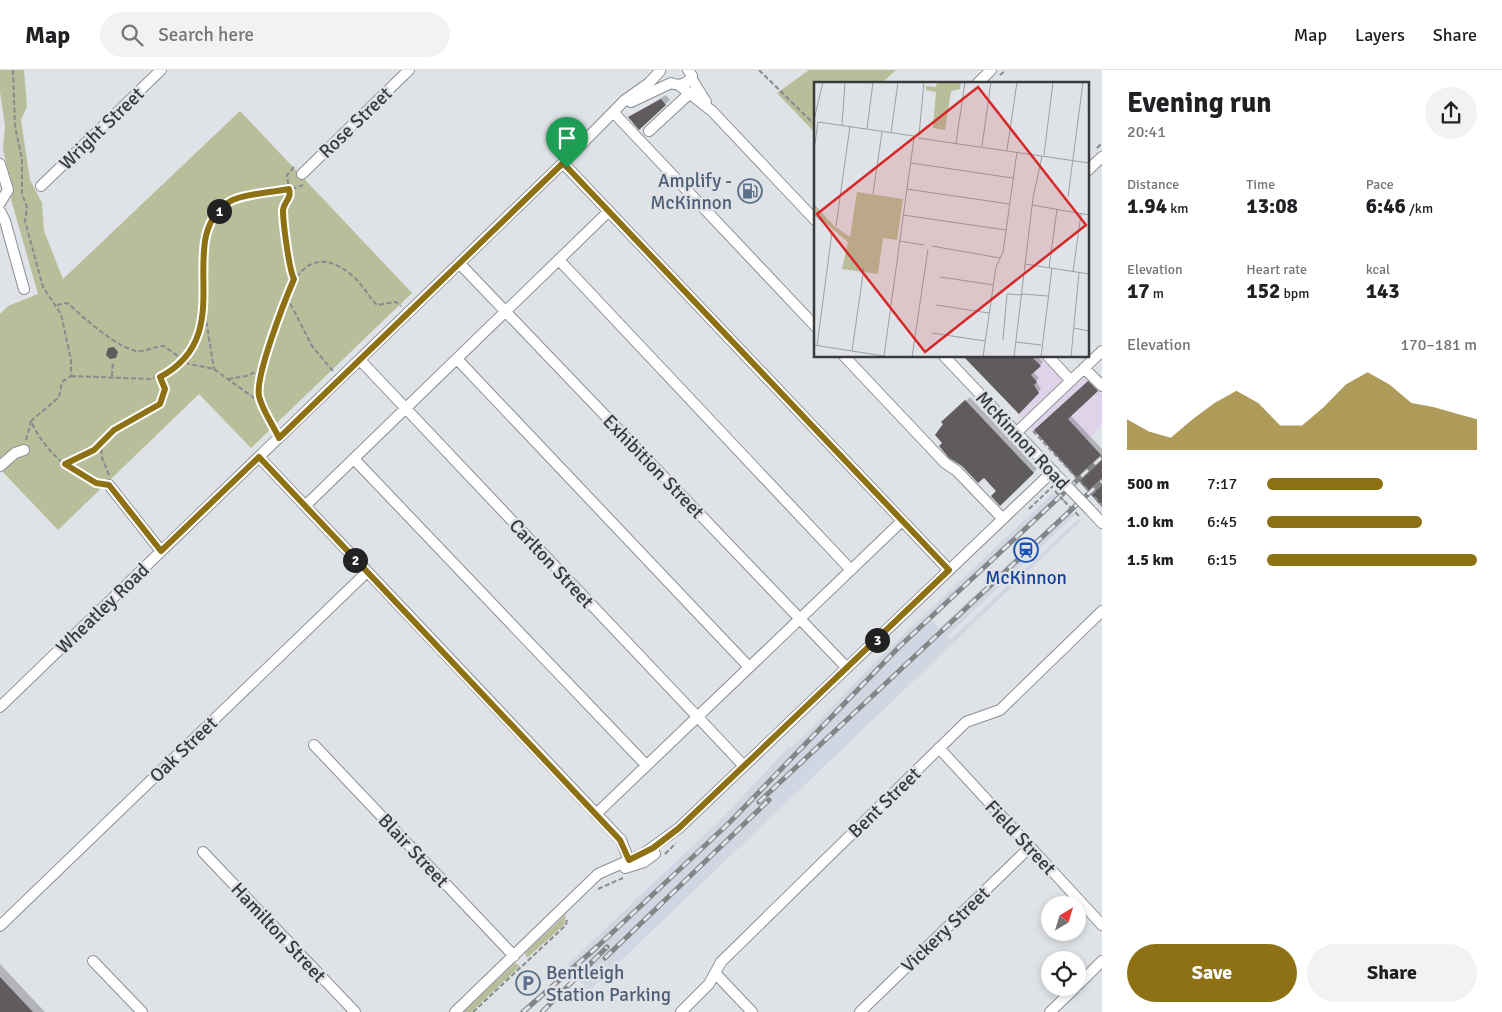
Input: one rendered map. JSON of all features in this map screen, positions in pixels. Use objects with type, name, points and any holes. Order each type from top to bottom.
[{"type":"street","name":"Wright Street","points":[[41,186],[161,70]]},
{"type":"street","name":"Rose Street","points":[[301,174],[409,70]]},
{"type":"street","points":[[660,70],[675,84],[690,93],[712,111],[814,219]]},
{"type":"street","name":"Wheatley Road","points":[[0,707],[460,264],[625,100],[649,83],[660,70]]},
{"type":"street","points":[[979,82],[991,70]]},
{"type":"street","points":[[691,73],[712,111]]},
{"type":"street","name":"Wheatley Road","points":[[614,113],[629,103],[675,84],[691,73]]},
{"type":"street","points":[[649,131],[690,93]]},
{"type":"street","points":[[614,113],[814,324]]},
{"type":"street","points":[[1090,168],[1102,157]]},
{"type":"street","points":[[563,163],[949,570]]},
{"type":"street","points":[[0,164],[8,190],[0,203]]},
{"type":"street","points":[[0,211],[5,220],[24,289]]},
{"type":"street","points":[[305,506],[609,211]]},
{"type":"street","points":[[559,260],[851,570]]},
{"type":"street","name":"Exhibition Street","points":[[460,264],[847,668]]},
{"type":"street","points":[[1016,433],[1102,351]]},
{"type":"street","points":[[846,358],[945,463],[956,471],[1003,519]]},
{"type":"street","name":"McKinnon Road","points":[[946,358],[1102,523]]},
{"type":"street","points":[[1050,358],[1071,380]]},
{"type":"street","points":[[457,359],[749,667]]},
{"type":"street","name":"Carlton Street","points":[[360,360],[744,766]]},
{"type":"street","points":[[1084,368],[1102,386]]},
{"type":"street","points":[[0,466],[15,453],[24,450]]},
{"type":"street","points":[[259,457],[620,840],[630,863]]},
{"type":"street","points":[[354,458],[646,765]]},
{"type":"street","points":[[455,1012],[582,890],[630,863],[651,857],[679,828],[1053,471]]},
{"type":"street","points":[[109,485],[161,551]]},
{"type":"street","points":[[596,814],[902,521]]},
{"type":"street","name":"Oak Street","points":[[0,926],[367,572]]},
{"type":"street","name":"Bent Street","points":[[681,1012],[709,984],[721,962],[939,748],[970,719],[992,714],[1000,710],[1102,611]]},
{"type":"street","name":"Blair Street","points":[[314,745],[514,956]]},
{"type":"street","name":"Field Street","points":[[939,748],[1102,926]]},
{"type":"street","name":"Vickery Street","points":[[860,1012],[1030,847]]},
{"type":"street","name":"Hamilton Street","points":[[202,852],[355,1012]]},
{"type":"street","points":[[93,960],[142,1012]]},
{"type":"street","points":[[1086,976],[1102,961]]},
{"type":"street","points":[[715,972],[752,1012]]},
{"type":"street","points":[[1050,1012],[1066,996]]},
{"type":"path","points":[[13,70],[15,126],[22,159],[23,189],[27,208],[25,221],[43,287],[57,305],[65,329],[71,376]]},
{"type":"path","points":[[759,70],[814,124]]},
{"type":"path","points":[[24,450],[31,421],[55,402],[59,397],[62,382],[71,376],[112,376],[142,379],[160,377],[184,361],[198,338],[203,304],[203,261],[206,241],[209,229],[217,214],[234,200],[289,189],[301,174]]},
{"type":"path","points":[[294,279],[290,272],[284,206],[290,197],[288,175],[301,174]]},
{"type":"path","points":[[279,438],[261,403],[258,385],[286,297],[294,279],[306,268],[325,260],[342,268],[355,278],[377,306],[396,302],[401,306]]},
{"type":"path","points":[[286,297],[312,346],[333,371]]},
{"type":"path","points":[[57,305],[69,304],[93,326],[132,349],[143,350],[164,346],[184,361],[214,369],[261,403]]},
{"type":"path","points":[[203,304],[214,369]]},
{"type":"path","points":[[112,376],[113,361]]},
{"type":"path","points":[[227,379],[246,376],[263,369]]},
{"type":"path","points":[[65,464],[94,450],[114,430],[160,404],[165,389],[160,377]]},
{"type":"path","points":[[31,421],[40,439],[55,457],[96,483],[109,485],[109,475],[102,458],[101,443]]},
{"type":"path","points":[[1039,424],[1032,430],[1102,505]]},
{"type":"path","points":[[1092,494],[1102,484]]},
{"type":"path","points":[[1052,488],[1081,518]]},
{"type":"path","points":[[472,1012],[566,925]]},
{"type":"shaded area","points":[[965,358],[1053,358],[1065,370],[1091,378],[1102,389],[1102,425],[1087,440],[1069,467]]},
{"type":"shaded area","points":[[1054,494],[1060,499],[931,619],[939,628],[1069,508],[1075,515],[947,636],[950,640],[1078,519],[1081,521],[589,991],[566,966],[721,819],[789,747],[791,748],[809,731],[881,656]]},
{"type":"green space","points":[[0,70],[24,70],[27,107],[21,120],[30,180],[42,203],[44,231],[63,279],[240,111],[412,293],[251,448],[199,394],[58,530],[0,469],[0,314],[8,306],[38,294],[11,199],[13,189],[3,150],[5,125],[0,92]]},
{"type":"green space","points":[[809,70],[896,70],[883,82],[814,82],[814,132],[777,93]]},
{"type":"green space","points":[[566,914],[564,925],[527,958],[525,953]]},
{"type":"green space","points":[[515,963],[520,966],[471,1012],[463,1012]]},
{"type":"building","points":[[661,99],[666,105],[639,130],[628,117]]},
{"type":"building","points":[[114,347],[118,352],[116,358],[110,359],[106,355],[108,348]]},
{"type":"building","points":[[965,358],[1033,358],[1041,366],[1031,375],[1037,382],[1034,385],[1039,393],[1019,414]]},
{"type":"building","points":[[1088,381],[1098,391],[1068,419],[1102,456],[1102,507],[1034,430]]},
{"type":"building","points":[[965,400],[1034,473],[1000,506],[991,496],[996,491],[984,478],[978,483],[962,466],[949,458],[939,446],[942,443],[935,435],[943,424],[941,422]]},
{"type":"building","points":[[0,977],[33,1012],[0,1012]]},
{"type":"railway","points":[[523,1012],[598,946],[730,822],[899,647],[1102,457]]},
{"type":"railway","points":[[759,802],[1102,481]]},
{"type":"railway","points":[[605,958],[769,800]]},
{"type":"railway","points":[[542,1012],[607,947]]},
{"type":"place","name":"Amplify - McKinnon","points":[[750,191]]},
{"type":"place","name":"McKinnon","points":[[1026,550]]},
{"type":"place","name":"Bentleigh Station Parking","points":[[528,983]]},
{"type":"route","points":[[563,163],[567,168],[949,570],[679,828],[653,848],[629,860],[626,849],[620,840],[259,457],[161,551],[109,485],[96,483],[65,464],[94,450],[114,430],[134,421],[156,407],[163,400],[165,389],[160,377],[184,361],[198,338],[203,304],[203,261],[206,241],[212,221],[229,202],[289,189],[290,193],[290,197],[283,209],[290,258],[290,272],[294,279],[278,321],[258,389],[261,403],[279,438],[563,163]]}]
